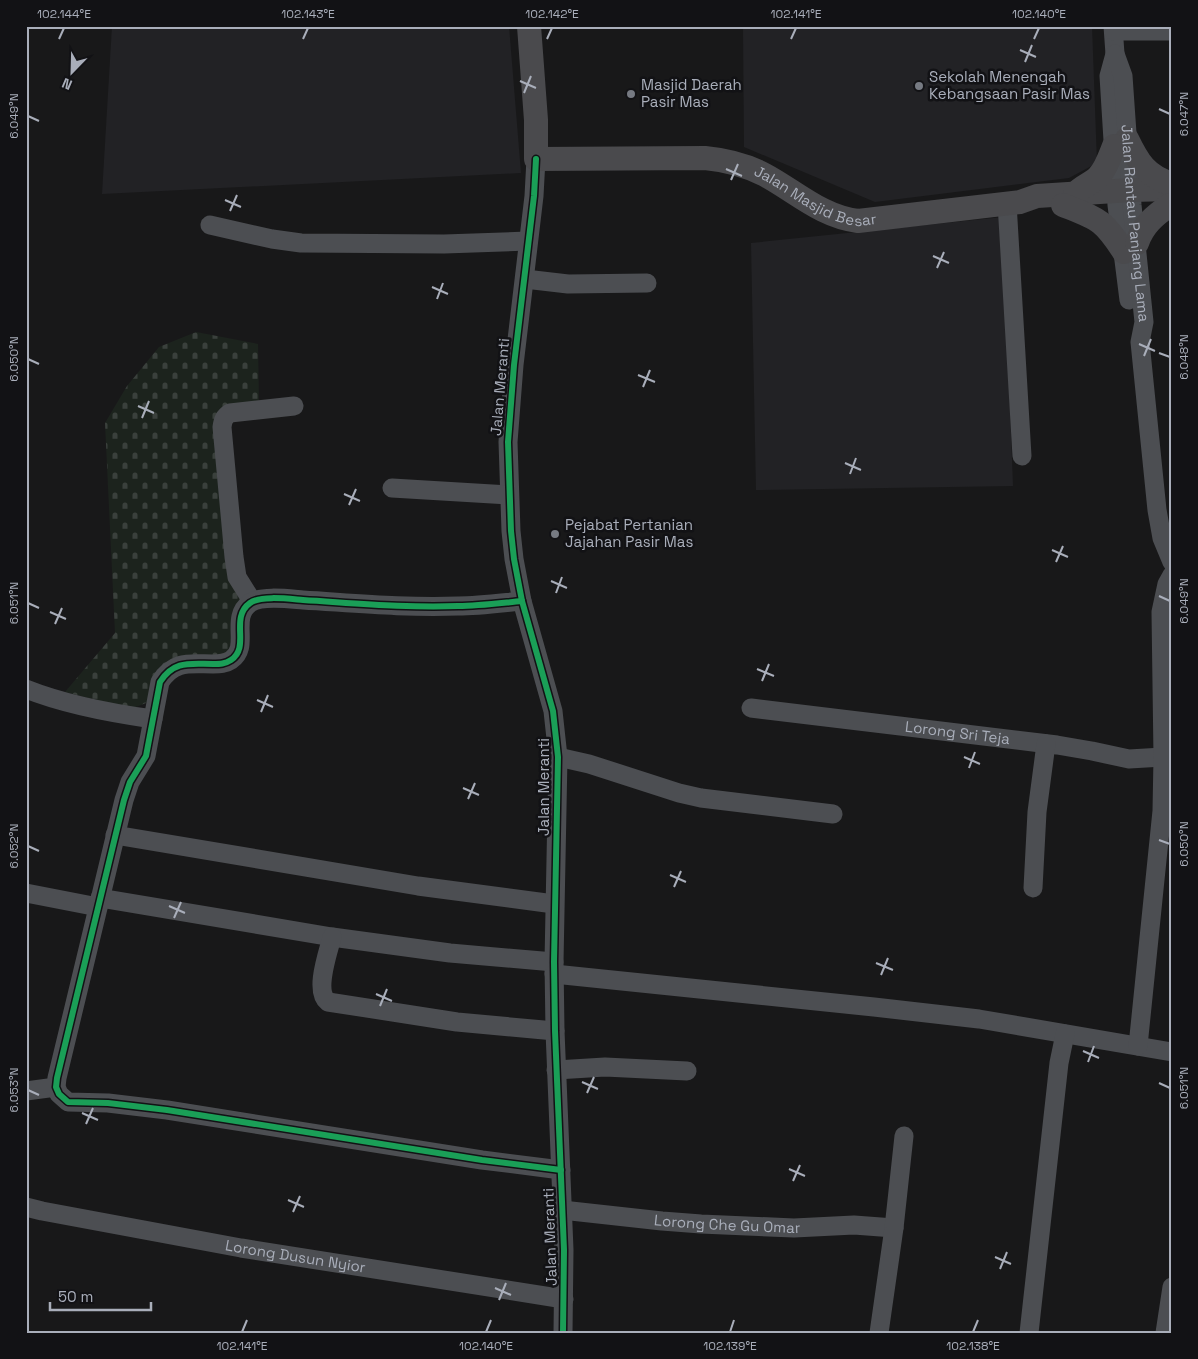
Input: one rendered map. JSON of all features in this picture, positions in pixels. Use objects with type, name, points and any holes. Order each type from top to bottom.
[{"type":"main road","name":"Jalan Meranti","points":[[529,26],[536,120],[536,158]]},
{"type":"main road","points":[[1121,142],[1171,196],[1146,225],[1131,247],[1102,222],[1069,200],[1082,187],[1102,173],[1121,142]]},
{"type":"main road","name":"Jalan Masjid Besar","points":[[536,158],[705,158],[723,160],[764,174],[830,214],[858,221],[1014,202],[1038,207],[1069,200],[1171,196]]},
{"type":"street","points":[[1113,29],[1172,31]]},
{"type":"street","name":"Jalan Rantau Panjang Lama","points":[[1113,29],[1115,54],[1123,76],[1121,142],[1124,198],[1144,322],[1140,342],[1157,510],[1162,538],[1172,562]]},
{"type":"street","name":"Jalan Meranti","points":[[536,158],[534,196],[514,365],[508,442],[509,495],[511,531],[522,601],[553,711],[558,757],[554,968],[562,1210],[563,1333]]},
{"type":"street","points":[[1014,202],[1022,456]]},
{"type":"street","points":[[210,225],[272,239],[301,243],[444,244],[528,241]]},
{"type":"street","points":[[525,279],[568,284],[647,283]]},
{"type":"street","points":[[252,601],[237,577],[222,427],[223,421],[225,416],[230,413],[294,406]]},
{"type":"street","points":[[392,488],[509,495]]},
{"type":"street","points":[[1138,1046],[1167,812],[1163,757],[1161,612],[1167,584],[1172,575]]},
{"type":"street","points":[[522,601],[457,606],[281,599],[252,601],[239,618],[241,639],[238,652],[232,660],[224,664],[180,665],[172,668],[165,675],[160,682],[146,756],[130,782],[124,800],[56,1087],[62,1098],[68,1102],[108,1103],[167,1110],[482,1160],[561,1170]]},
{"type":"street","points":[[26,689],[69,703],[153,719]]},
{"type":"street","name":"Lorong Sri Teja","points":[[751,708],[1046,744],[1129,759],[1163,757]]},
{"type":"street","points":[[1034,888],[1037,812],[1046,744]]},
{"type":"street","points":[[558,757],[589,764],[679,793],[701,798],[833,814]]},
{"type":"street","points":[[115,835],[418,886],[554,904]]},
{"type":"street","points":[[26,893],[554,968],[979,1019],[1172,1052]]},
{"type":"street","points":[[332,937],[322,978],[322,992],[324,999],[328,1002],[457,1022],[555,1031]]},
{"type":"street","points":[[1029,1333],[1059,1064],[1065,1034]]},
{"type":"street","points":[[556,1070],[606,1067],[687,1071]]},
{"type":"street","points":[[26,1091],[56,1087]]},
{"type":"street","points":[[878,1333],[894,1228],[904,1136]]},
{"type":"street","name":"Lorong Dusun Nyior","points":[[26,1207],[241,1248],[564,1299]]},
{"type":"street","name":"Lorong Che Gu Omar","points":[[562,1210],[701,1224],[794,1228],[861,1225],[894,1228]]},
{"type":"street","points":[[1165,1333],[1172,1287]]},
{"type":"shaded area","points":[[112,26],[509,26],[521,173],[102,194]]},
{"type":"shaded area","name":"Sekolah Menengah Kebangsaan Pasir Mas","points":[[743,26],[1092,26],[1097,163],[1069,178],[875,202],[744,147]]},
{"type":"shaded area","points":[[1003,217],[1013,486],[756,490],[751,243]]},
{"type":"green space","points":[[196,332],[258,344],[259,403],[219,410],[244,601],[229,656],[171,660],[146,703],[131,709],[65,692],[115,633],[105,423],[127,386],[159,347]]},
{"type":"cycle path","points":[[536,159],[534,196],[514,365],[508,442],[511,531],[514,559],[522,601],[553,711],[558,757],[554,962],[564,1250],[563,1333]]},
{"type":"cycle path","points":[[522,601],[474,606],[419,606],[283,598],[261,599],[250,603],[244,609],[241,616],[239,648],[237,654],[231,660],[220,664],[183,665],[165,675],[160,682],[146,756],[130,782],[124,800],[56,1087],[59,1094],[68,1102],[108,1103],[167,1110],[482,1160],[561,1170]]},
{"type":"place","name":"Sekolah Menengah Kebangsaan Pasir Mas","points":[[919,86]]},
{"type":"place","name":"Masjid Daerah Pasir Mas","points":[[631,94]]},
{"type":"place","name":"Pejabat Pertanian Jajahan Pasir Mas","points":[[555,534]]}]
